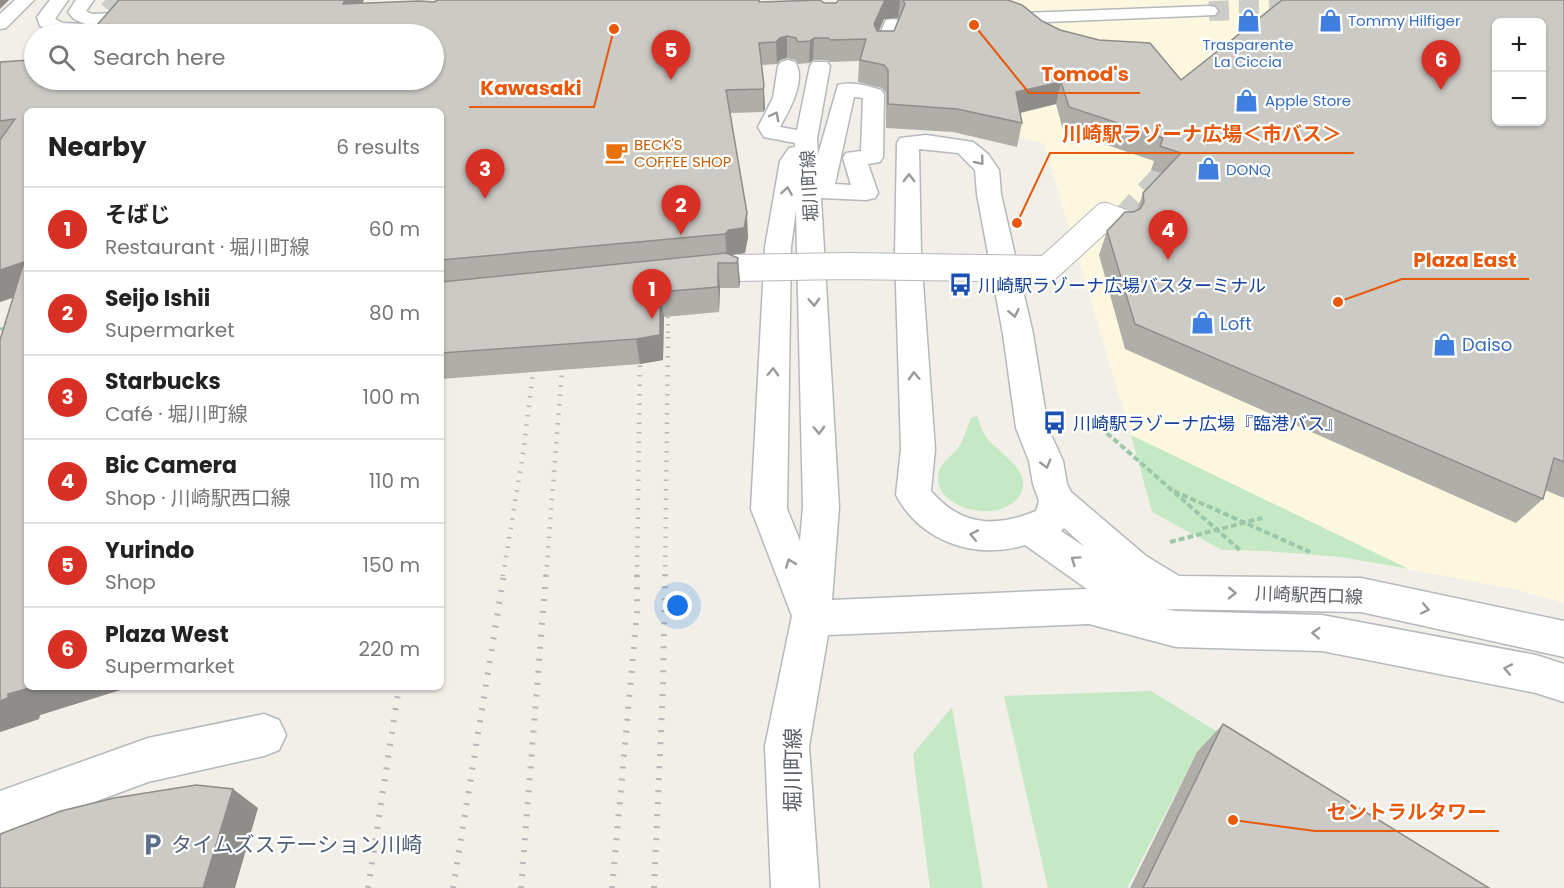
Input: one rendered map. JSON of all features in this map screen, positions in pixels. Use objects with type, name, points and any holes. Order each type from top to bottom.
[{"type":"street","points":[[0,24],[25,0]]},
{"type":"street","points":[[49,24],[46,22],[46,17],[59,0]]},
{"type":"street","points":[[85,0],[77,12],[81,17],[90,20],[128,8]]},
{"type":"street","points":[[1103,0],[1132,34]]},
{"type":"street","points":[[1045,37],[1027,25],[1022,9],[1116,15],[1209,11],[1191,0]]},
{"type":"street","points":[[106,24],[128,8]]},
{"type":"street","points":[[884,47],[892,24]]},
{"type":"street","points":[[788,66],[789,81],[777,116],[769,127],[772,132],[806,139],[820,66]]},
{"type":"street","points":[[845,89],[874,94],[872,157],[854,158],[866,193],[821,191],[845,89]]},
{"type":"street","name":"堀川町線","points":[[795,888],[787,746],[811,618],[821,507],[806,139]]},
{"type":"street","name":"堀川町線","points":[[806,139],[792,161],[778,247],[769,509],[811,618]]},
{"type":"street","points":[[1057,501],[1050,520],[1031,530],[1000,537],[972,536],[944,525],[926,513],[913,495],[918,449],[908,254],[908,143],[926,142],[965,147],[980,159],[987,170],[989,194],[1018,334],[1032,428],[1047,461],[1050,484],[1057,501],[1133,567],[1174,610]]},
{"type":"street","points":[[739,266],[1047,269],[1105,216],[1121,222]]},
{"type":"street","points":[[1031,530],[1124,593]]},
{"type":"street","name":"川崎駅西口線","points":[[1089,607],[1112,594],[1124,593],[1174,610],[1322,633],[1536,674],[1564,683]]},
{"type":"street","name":"川崎駅西口線","points":[[811,618],[1089,607],[1174,610],[1361,595],[1564,639]]},
{"type":"street","points":[[0,814],[148,760],[264,735]]},
{"type":"path","points":[[0,329],[18,328]]},
{"type":"path","points":[[1100,427],[1243,554]]},
{"type":"path","points":[[1168,488],[1318,555]]},
{"type":"path","points":[[1160,544],[1262,518]]},
{"type":"shaded area","points":[[906,0],[1564,0],[1564,603],[1514,589],[1341,557],[1222,550],[1152,512],[1044,144],[887,97]]},
{"type":"green space","points":[[977,416],[986,437],[1014,464],[1022,477],[1021,492],[1016,500],[1005,508],[977,511],[963,507],[951,501],[942,492],[938,481],[941,466],[958,448],[971,418]]},
{"type":"green space","points":[[1131,435],[1409,569],[1341,557],[1222,550],[1152,512]]},
{"type":"green space","points":[[1151,691],[1273,766],[1197,752],[1127,888],[1048,888],[1004,696]]},
{"type":"green space","points":[[952,707],[983,888],[930,888],[913,754]]},
{"type":"building","points":[[119,0],[345,0],[343,4],[434,2],[438,0],[759,0],[759,2],[820,0],[824,3],[836,3],[839,0],[885,0],[874,24],[877,31],[894,31],[905,4],[903,0],[1008,0],[1022,5],[1042,21],[1060,30],[1099,40],[1150,43],[1181,80],[1282,0],[1564,0],[1564,462],[1554,458],[1543,499],[1135,324],[1107,231],[1125,212],[1140,209],[1144,202],[1143,193],[1181,153],[1160,146],[1163,138],[1069,107],[1061,82],[1016,92],[1022,123],[957,109],[888,104],[888,70],[884,65],[860,60],[866,39],[814,38],[810,41],[798,42],[796,38],[787,36],[776,42],[759,43],[763,89],[726,90],[747,213],[744,228],[729,230],[725,234],[444,260],[444,108],[24,108],[24,262],[0,270],[0,140],[15,119],[0,121],[0,62],[24,60],[24,90],[444,90],[444,24],[98,24]]},
{"type":"building","points":[[726,253],[738,258],[737,263],[718,263],[718,287],[660,292],[660,335],[636,339],[444,353],[444,282]]},
{"type":"building","points":[[24,262],[24,690],[8,694],[8,698],[0,701],[0,340]]},
{"type":"building","points":[[1223,724],[1489,888],[1143,888]]},
{"type":"building","name":"タイムズステーション川崎","points":[[196,785],[233,789],[203,888],[0,888],[0,834],[61,811],[114,798]]},
{"type":"tunnel","points":[[98,24],[118,0]]},
{"type":"tunnel","points":[[1209,11],[1313,8]]},
{"type":"tunnel","points":[[1121,222],[1169,170]]},
{"type":"railway","points":[[668,317],[668,332]]},
{"type":"railway","points":[[665,576],[668,332]]},
{"type":"railway","points":[[637,576],[640,364]]},
{"type":"railway","points":[[546,576],[562,370]]},
{"type":"railway","points":[[503,576],[524,447],[533,372]]},
{"type":"railway","points":[[453,888],[504,574]]},
{"type":"railway","points":[[521,888],[546,574]]},
{"type":"railway","points":[[654,888],[663,687],[665,574]]},
{"type":"railway","points":[[612,888],[637,612],[637,576]]},
{"type":"railway","points":[[368,888],[399,690]]},
{"type":"place","name":"Trasparente La Ciccia","points":[[1248,20]]},
{"type":"place","name":"Tommy Hilfiger","points":[[1330,20]]},
{"type":"place","name":"Tomod's","points":[[974,25]]},
{"type":"place","name":"Kawasaki","points":[[614,29]]},
{"type":"place","name":"Yurindo","points":[[671,80]]},
{"type":"place","name":"Plaza West","points":[[1441,90]]},
{"type":"place","name":"Apple Store","points":[[1247,100]]},
{"type":"place","name":"BECK'S COFFEE SHOP","points":[[616,153]]},
{"type":"place","name":"DONQ","points":[[1208,169]]},
{"type":"place","name":"Starbucks","points":[[485,199]]},
{"type":"place","name":"川崎駅ラゾーナ広場＜市バス＞","points":[[1017,223]]},
{"type":"place","name":"Seijo Ishii","points":[[681,235]]},
{"type":"place","name":"Bic Camera","points":[[1168,260]]},
{"type":"place","name":"川崎駅ラゾーナ広場バスターミナル","points":[[960,285]]},
{"type":"place","name":"Plaza East","points":[[1338,302]]},
{"type":"place","name":"そばじ","points":[[652,319]]},
{"type":"place","name":"Loft","points":[[1202,323]]},
{"type":"place","name":"Daiso","points":[[1444,344]]},
{"type":"place","name":"川崎駅ラゾーナ広場『臨港バス』","points":[[1055,423]]},
{"type":"place","name":"セントラルタワー","points":[[1233,820]]},
{"type":"place","name":"タイムズステーション川崎","points":[[153,844]]}]
